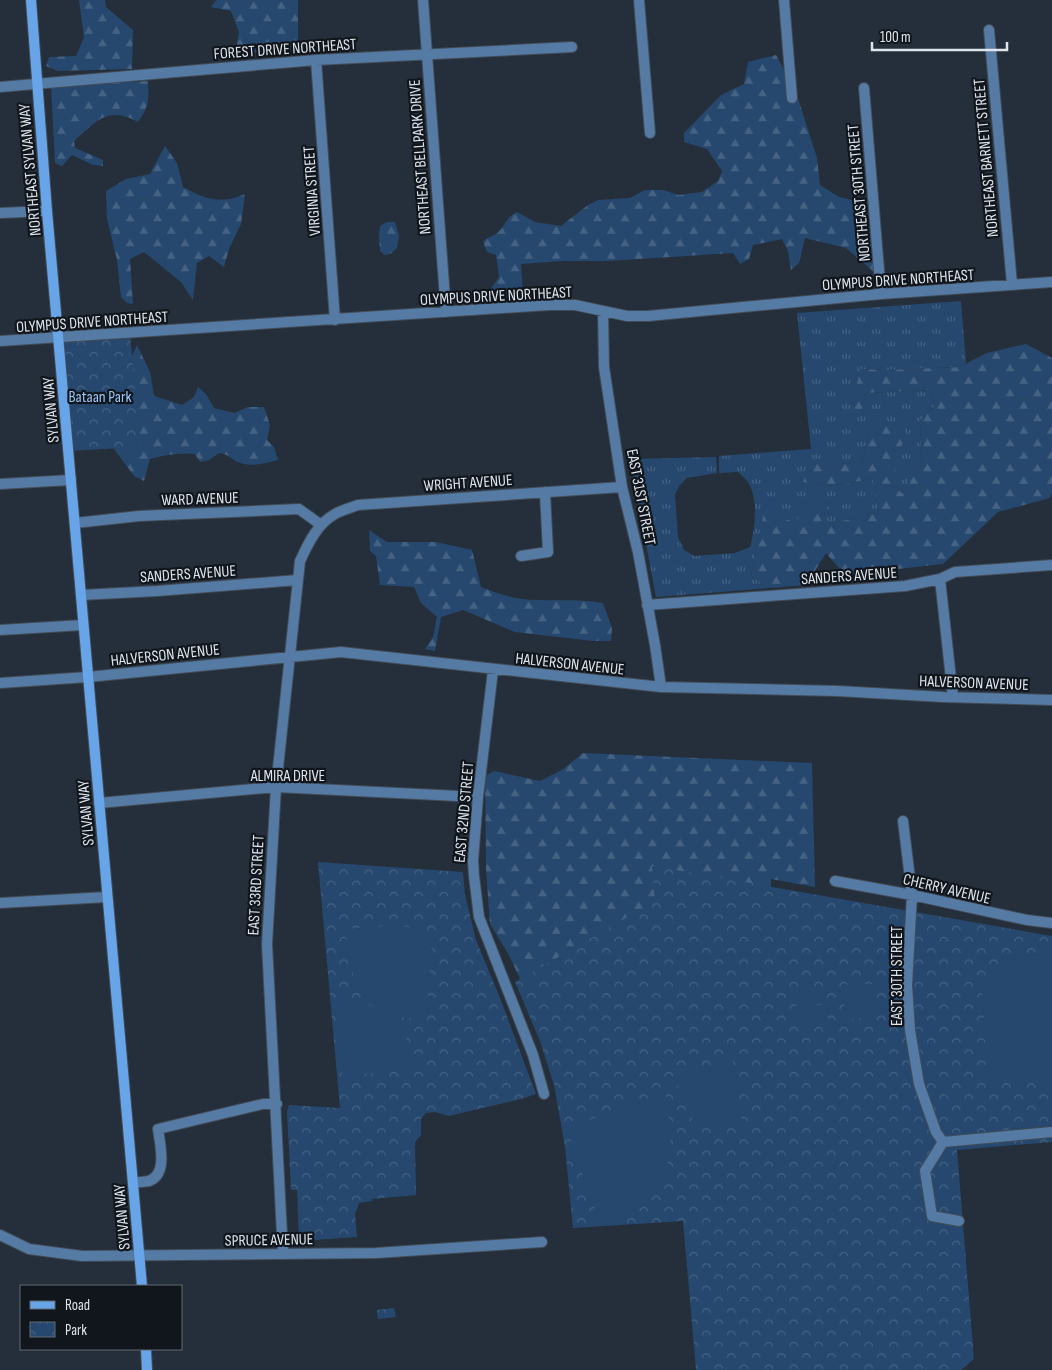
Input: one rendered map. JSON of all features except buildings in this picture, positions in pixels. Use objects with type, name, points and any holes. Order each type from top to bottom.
[{"type":"main road","name":"NORTHEAST SYLVAN WAY","points":[[30,0],[58,337]]},
{"type":"main road","name":"SYLVAN WAY","points":[[58,337],[142,1285]]},
{"type":"main road","points":[[146,1350],[148,1370]]},
{"type":"street","name":"NORTHEAST BELLPARK DRIVE","points":[[423,0],[446,312]]},
{"type":"street","points":[[638,0],[650,133]]},
{"type":"street","points":[[784,0],[792,98]]},
{"type":"street","name":"NORTHEAST BARNETT STREET","points":[[988,30],[1012,284]]},
{"type":"street","name":"FOREST DRIVE NORTHEAST","points":[[0,86],[316,60],[572,47]]},
{"type":"street","name":"VIRGINIA STREET","points":[[316,60],[335,320]]},
{"type":"street","name":"NORTHEAST 30TH STREET","points":[[864,88],[882,294]]},
{"type":"street","points":[[0,213],[47,211]]},
{"type":"street","name":"OLYMPUS DRIVE NORTHEAST","points":[[0,341],[522,306],[575,305],[627,316],[648,316],[882,294],[1052,282]]},
{"type":"street","name":"EAST 31ST STREET","points":[[603,312],[604,367],[622,487],[638,552],[661,687]]},
{"type":"street","points":[[0,484],[71,480]]},
{"type":"street","name":"WRIGHT AVENUE","points":[[321,525],[335,514],[358,505],[622,487]]},
{"type":"street","points":[[521,556],[548,552],[545,492]]},
{"type":"street","name":"WARD AVENUE","points":[[75,523],[139,516],[299,509],[321,525]]},
{"type":"street","name":"EAST 33RD STREET","points":[[283,1254],[277,1104],[267,944],[276,787],[288,657],[300,561],[310,540],[321,525]]},
{"type":"street","name":"SANDERS AVENUE","points":[[647,605],[905,586],[940,579],[955,572],[1052,565]]},
{"type":"street","points":[[940,579],[953,697]]},
{"type":"street","name":"SANDERS AVENUE","points":[[80,595],[298,580]]},
{"type":"street","points":[[0,630],[83,625]]},
{"type":"street","name":"HALVERSON AVENUE","points":[[88,677],[341,652],[661,687],[838,691],[1052,700]]},
{"type":"street","name":"EAST 32ND STREET","points":[[492,670],[472,861],[479,917],[533,1055],[544,1094]]},
{"type":"street","points":[[0,683],[88,677]]},
{"type":"street","name":"ALMIRA DRIVE","points":[[99,803],[276,787],[478,797]]},
{"type":"street","name":"EAST 30TH STREET","points":[[903,821],[912,894],[907,986],[910,1030],[920,1084],[936,1132],[943,1142]]},
{"type":"street","name":"CHERRY AVENUE","points":[[835,881],[912,894],[992,913],[1052,923]]},
{"type":"street","points":[[0,903],[107,897]]},
{"type":"street","points":[[133,1183],[149,1181],[159,1172],[161,1162],[158,1129],[263,1104],[277,1104]]},
{"type":"street","points":[[959,1221],[932,1216],[925,1171],[943,1142],[1052,1132]]},
{"type":"street","name":"SPRUCE AVENUE","points":[[0,1235],[29,1249],[82,1256],[376,1253],[542,1242]]},
{"type":"green space","points":[[79,0],[105,0],[106,7],[133,30],[132,69],[58,71],[46,66],[49,57],[76,56],[84,37]]},
{"type":"green space","points":[[216,0],[298,0],[298,52],[235,53],[239,32],[231,11],[211,7]]},
{"type":"green space","points":[[776,55],[796,92],[817,158],[820,185],[839,197],[864,203],[871,237],[874,272],[846,248],[805,238],[799,263],[791,270],[788,251],[782,239],[753,245],[749,259],[740,264],[733,253],[608,261],[562,261],[521,264],[523,297],[460,302],[459,291],[490,290],[499,277],[496,255],[487,252],[483,242],[497,233],[510,217],[517,212],[535,222],[561,226],[588,205],[598,200],[630,198],[645,190],[663,190],[679,195],[702,192],[718,181],[722,171],[707,149],[684,142],[684,133],[721,95],[744,84],[748,62]]},
{"type":"green space","points":[[148,81],[148,103],[138,122],[118,115],[103,118],[74,141],[75,148],[103,160],[103,166],[93,165],[72,155],[62,166],[55,163],[51,86]]},
{"type":"green space","points":[[165,146],[177,163],[183,187],[199,195],[221,200],[245,194],[241,224],[229,249],[224,267],[209,256],[197,263],[193,300],[181,282],[144,252],[130,259],[133,304],[127,303],[121,297],[117,260],[107,219],[106,191],[126,179],[150,174]]},
{"type":"green space","points":[[387,222],[395,222],[399,236],[397,248],[390,254],[385,255],[380,251],[379,234],[380,226]]},
{"type":"green space","points":[[961,301],[966,363],[959,367],[886,370],[860,369],[861,414],[866,393],[932,390],[934,407],[920,421],[922,459],[903,493],[890,482],[894,468],[869,429],[863,461],[847,464],[819,460],[803,482],[827,486],[873,479],[879,513],[823,525],[794,522],[764,513],[751,576],[770,588],[656,597],[630,459],[716,457],[717,473],[687,478],[679,486],[675,495],[678,537],[684,550],[694,556],[735,553],[750,547],[755,513],[751,487],[738,472],[719,473],[719,456],[811,449],[797,313]]},
{"type":"green space","name":"Bataan Park","points":[[130,333],[140,447],[69,451],[58,337]]},
{"type":"green space","points":[[1026,344],[1052,358],[1052,492],[1050,498],[998,512],[943,564],[845,575],[826,553],[806,585],[770,588],[751,576],[764,512],[794,522],[819,498],[829,507],[823,525],[879,513],[873,479],[827,486],[803,482],[806,473],[819,459],[846,464],[863,461],[869,429],[879,420],[906,431],[891,482],[902,493],[922,459],[920,421],[934,407],[932,390],[866,393],[861,414],[850,420],[860,369],[886,370],[959,367],[987,353]]},
{"type":"green space","points":[[137,345],[150,372],[154,396],[182,405],[194,397],[198,387],[206,394],[214,408],[234,413],[248,407],[264,407],[270,425],[267,440],[274,447],[278,460],[250,465],[238,462],[227,455],[219,453],[209,460],[200,462],[195,454],[172,454],[150,459],[144,481],[134,476],[109,442],[124,374]]},
{"type":"green space","points":[[369,530],[387,542],[436,542],[472,550],[481,587],[501,594],[522,599],[603,603],[612,628],[611,641],[593,641],[515,632],[463,610],[441,617],[435,651],[425,649],[433,637],[437,617],[421,603],[414,587],[380,585],[376,556],[370,551]]},
{"type":"green space","points":[[583,753],[812,763],[815,887],[771,879],[771,907],[536,1014],[509,955],[490,924],[486,869],[485,776],[494,771],[540,781],[562,770]]},
{"type":"green space","points":[[318,862],[463,872],[465,895],[476,940],[536,1094],[449,1116],[435,1112],[426,1113],[421,1119],[421,1135],[415,1142],[416,1195],[372,1199],[372,1201],[359,1203],[355,1213],[357,1237],[299,1241],[297,1190],[291,1190],[287,1112],[289,1105],[340,1108]]},
{"type":"green space","points":[[652,866],[1052,936],[1052,1142],[957,1150],[974,1359],[961,1370],[696,1370],[683,1221],[573,1228],[565,1147],[554,1085],[540,1041],[515,982],[655,901]]},
{"type":"green space","points":[[398,925],[427,931],[432,942],[426,1019],[403,1017],[369,1000],[358,986],[351,967],[346,929]]},
{"type":"green space","points":[[1052,952],[1052,1084],[988,1080],[982,990],[1013,956]]},
{"type":"green space","points":[[876,984],[876,999],[844,1000],[843,985]]},
{"type":"green space","points":[[826,986],[827,1001],[795,1002],[794,987]]},
{"type":"green space","points":[[344,1002],[368,1004],[400,1023],[407,1040],[411,1069],[346,1076],[339,1070],[335,1004]]},
{"type":"green space","points":[[876,1003],[877,1018],[844,1019],[844,1004]]},
{"type":"green space","points":[[827,1005],[828,1020],[795,1021],[795,1006]]},
{"type":"green space","points":[[732,1058],[742,1122],[726,1126],[703,1125],[689,1114],[679,1092],[675,1077]]},
{"type":"green space","points":[[665,1092],[670,1126],[670,1143],[664,1174],[657,1189],[646,1202],[632,1213],[616,1221],[600,1224],[571,1141],[569,1133],[571,1127]]},
{"type":"green space","points":[[394,1308],[396,1317],[378,1319],[377,1310]]}]
